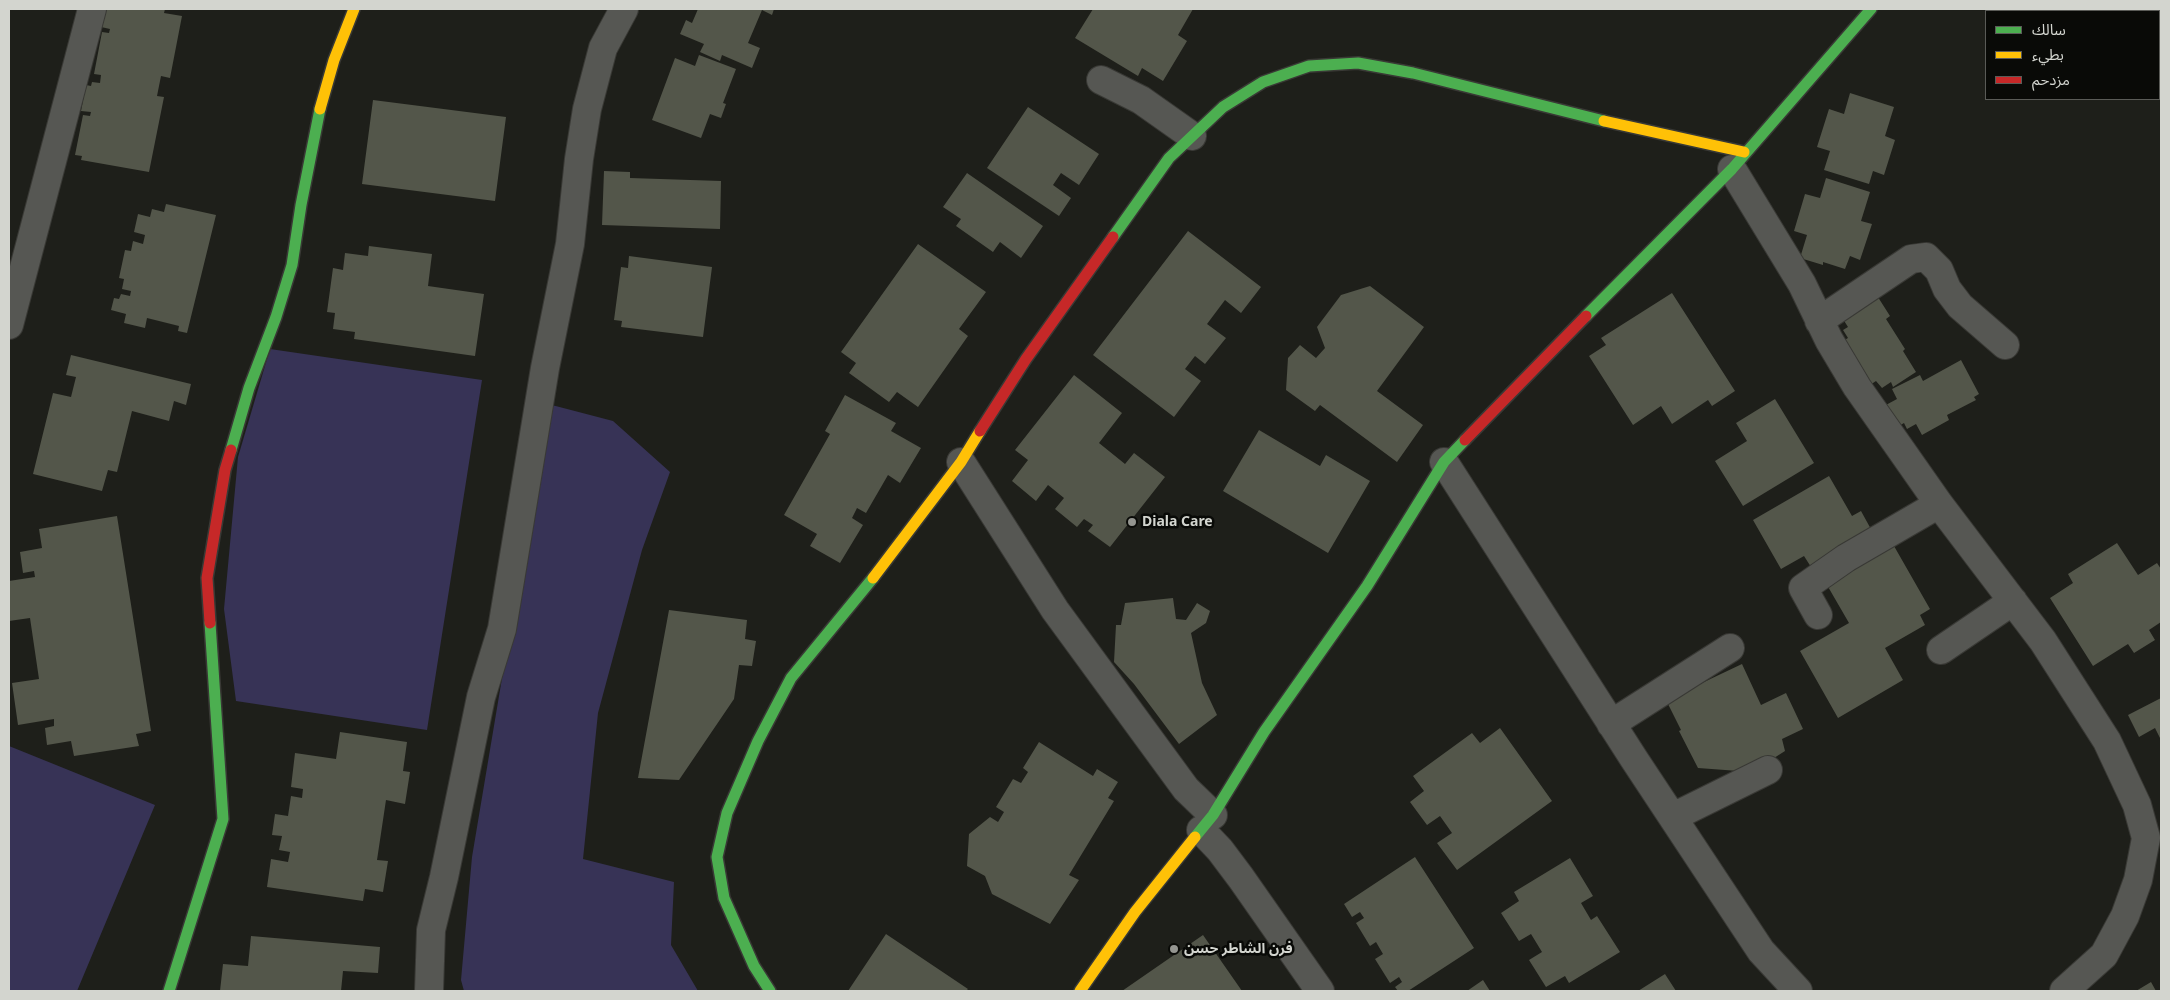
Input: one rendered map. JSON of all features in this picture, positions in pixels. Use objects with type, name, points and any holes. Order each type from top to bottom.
[{"type":"street","points":[[9,324],[92,9]]},
{"type":"street","points":[[169,991],[223,819],[207,578],[225,470],[249,388],[276,317],[292,265],[301,205],[320,110],[334,60],[354,9]]},
{"type":"street","points":[[429,991],[432,930],[481,697],[502,629],[545,368],[570,244],[579,159],[587,109],[603,48],[624,9]]},
{"type":"street","points":[[1084,988],[1135,912],[1207,822],[1264,732],[1367,586],[1444,462],[1505,397],[1738,160],[1871,9]]},
{"type":"street","points":[[770,991],[754,966],[724,898],[718,857],[726,813],[758,740],[791,678],[854,603],[961,462],[1037,343],[1169,158],[1223,107],[1263,82],[1309,66],[1358,63],[1413,73],[1561,111],[1738,160],[1829,340],[1858,387],[1939,504],[2043,641],[2107,741],[2137,805],[2151,818],[2138,880],[2125,916],[2104,955],[2064,991]]},
{"type":"street","points":[[1101,80],[1141,100],[1192,136]]},
{"type":"street","points":[[1819,321],[1911,259],[1926,257],[1939,270],[1947,289],[1960,306],[2005,345]]},
{"type":"street","points":[[961,462],[1055,610],[1186,789],[1207,822],[1220,850],[1320,991]]},
{"type":"street","points":[[1444,462],[1611,724],[1761,951],[1798,991]]},
{"type":"street","points":[[1818,615],[1803,588],[1846,558],[1939,504]]},
{"type":"street","points":[[1941,650],[2013,601]]},
{"type":"street","points":[[1611,724],[1730,648]]},
{"type":"street","points":[[1673,817],[1768,770]]},
{"type":"shaded area","points":[[270,349],[482,380],[427,730],[236,701],[224,609],[238,457]]},
{"type":"shaded area","points":[[548,404],[613,421],[670,472],[642,550],[598,713],[583,859],[674,882],[671,945],[698,991],[464,991],[461,980],[472,857]]},
{"type":"shaded area","points":[[9,746],[155,805],[77,991],[9,991]]},
{"type":"building","points":[[105,9],[165,9],[164,13],[182,16],[170,78],[161,76],[157,96],[164,97],[149,172],[81,160],[82,156],[75,155],[83,115],[90,116],[91,112],[81,111],[86,85],[91,86],[92,82],[100,83],[101,75],[94,74],[102,32],[109,33],[110,29],[101,27]]},
{"type":"building","points":[[698,9],[774,9],[772,15],[762,10],[748,43],[760,48],[752,68],[722,55],[720,61],[700,52],[704,44],[680,34],[686,20],[692,23]]},
{"type":"building","points":[[1093,9],[1193,9],[1178,35],[1187,41],[1163,81],[1142,68],[1138,76],[1075,38]]},
{"type":"building","points":[[699,55],[736,69],[723,103],[726,104],[721,118],[710,114],[701,138],[652,120],[675,58],[695,66]]},
{"type":"building","points":[[1850,93],[1894,107],[1885,136],[1895,140],[1884,175],[1873,171],[1869,184],[1824,170],[1830,151],[1817,147],[1829,109],[1844,114]]},
{"type":"building","points":[[373,100],[506,117],[495,201],[362,184]]},
{"type":"building","points":[[1028,107],[1099,154],[1079,185],[1061,173],[1053,185],[1071,198],[1059,216],[987,168]]},
{"type":"building","points":[[604,171],[630,172],[630,178],[721,181],[720,229],[602,225]]},
{"type":"building","points":[[967,173],[1043,226],[1021,258],[1000,242],[993,252],[956,226],[961,219],[943,207]]},
{"type":"building","points":[[1826,178],[1870,192],[1861,221],[1872,224],[1860,260],[1850,256],[1845,269],[1823,262],[1823,265],[1800,258],[1807,235],[1794,231],[1805,194],[1820,198]]},
{"type":"building","points":[[166,204],[216,215],[187,333],[178,331],[179,326],[147,318],[145,328],[124,323],[126,314],[111,310],[114,298],[119,299],[121,294],[130,296],[131,291],[122,289],[124,279],[119,278],[125,250],[131,251],[133,241],[143,244],[145,235],[134,232],[138,214],[150,217],[152,209],[164,212]]},
{"type":"building","points":[[1188,231],[1261,287],[1241,313],[1225,300],[1207,324],[1226,338],[1205,364],[1195,356],[1185,369],[1201,381],[1174,417],[1093,355]]},
{"type":"building","points":[[918,244],[986,292],[959,329],[968,336],[918,407],[897,392],[889,402],[849,373],[856,363],[841,352]]},
{"type":"building","points":[[369,246],[432,254],[428,286],[484,294],[475,356],[354,339],[355,332],[333,329],[335,313],[327,312],[333,268],[343,270],[345,253],[368,256]]},
{"type":"building","points":[[629,256],[712,267],[703,337],[621,327],[622,321],[614,320],[621,267],[628,268]]},
{"type":"building","points":[[1370,286],[1424,327],[1377,391],[1423,425],[1397,462],[1320,405],[1315,411],[1286,390],[1288,358],[1300,345],[1316,358],[1325,348],[1317,327],[1341,295]]},
{"type":"building","points":[[1672,293],[1735,391],[1712,406],[1708,400],[1672,424],[1661,406],[1633,425],[1589,356],[1606,345],[1601,338]]},
{"type":"building","points":[[1876,294],[1890,316],[1886,319],[1905,349],[1903,351],[1916,372],[1893,387],[1891,382],[1882,388],[1876,381],[1870,385],[1839,343],[1848,338],[1843,330],[1848,327],[1841,316]]},
{"type":"building","points":[[71,355],[191,384],[186,405],[174,401],[169,421],[132,411],[117,472],[108,470],[102,491],[33,474],[53,393],[71,397],[76,377],[66,375]]},
{"type":"building","points":[[1961,360],[1979,394],[1974,397],[1976,400],[1947,415],[1949,420],[1922,435],[1916,424],[1907,429],[1904,423],[1899,426],[1884,406],[1897,399],[1892,389],[1920,375],[1923,381]]},
{"type":"building","points":[[1074,375],[1122,413],[1099,443],[1125,464],[1134,453],[1165,477],[1110,547],[1088,531],[1093,525],[1084,519],[1077,527],[1055,509],[1064,498],[1048,485],[1036,501],[1012,481],[1028,460],[1015,450]]},
{"type":"building","points":[[845,395],[896,423],[891,431],[921,448],[900,483],[888,475],[866,513],[857,508],[852,518],[863,525],[840,563],[810,546],[817,534],[784,515],[830,434],[825,431]]},
{"type":"building","points":[[1775,399],[1814,463],[1743,506],[1715,461],[1747,441],[1736,423]]},
{"type":"building","points":[[1259,430],[1320,466],[1326,455],[1370,481],[1328,553],[1223,491]]},
{"type":"building","points":[[1829,476],[1852,516],[1861,511],[1872,531],[1811,567],[1804,556],[1781,569],[1753,520]]},
{"type":"building","points":[[117,516],[151,731],[136,734],[139,746],[74,756],[71,741],[47,745],[45,728],[54,726],[54,719],[18,725],[12,683],[39,679],[30,618],[9,621],[9,581],[35,577],[34,571],[23,573],[20,552],[42,548],[39,529]]},
{"type":"building","points":[[2117,543],[2138,575],[2157,563],[2161,569],[2161,622],[2149,630],[2155,640],[2134,653],[2128,644],[2093,666],[2050,598],[2073,583],[2068,574]]},
{"type":"building","points":[[1894,546],[1930,609],[1920,615],[1925,625],[1885,648],[1903,680],[1838,718],[1800,651],[1849,623],[1827,585]]},
{"type":"building","points":[[1173,598],[1176,619],[1186,620],[1197,603],[1210,611],[1206,623],[1191,633],[1202,683],[1217,715],[1179,744],[1134,684],[1114,662],[1116,625],[1121,625],[1125,603]]},
{"type":"building","points":[[669,610],[747,620],[745,639],[756,641],[752,666],[739,665],[734,699],[679,780],[638,778]]},
{"type":"building","points":[[1742,664],[1761,705],[1786,693],[1803,729],[1782,739],[1785,751],[1752,772],[1698,768],[1666,700]]},
{"type":"building","points":[[2161,698],[2161,740],[2155,728],[2139,737],[2128,715]]},
{"type":"building","points":[[1500,728],[1552,801],[1457,870],[1437,843],[1452,833],[1440,816],[1427,825],[1410,802],[1424,791],[1413,776],[1472,733],[1480,743]]},
{"type":"building","points":[[340,732],[407,742],[403,771],[410,772],[405,804],[386,800],[377,860],[388,861],[383,892],[365,889],[363,901],[267,887],[271,859],[288,862],[290,852],[279,850],[282,836],[272,835],[275,814],[288,816],[291,796],[302,798],[303,789],[291,787],[295,753],[336,759]]},
{"type":"building","points":[[1039,742],[1093,776],[1097,769],[1118,782],[1108,798],[1114,801],[1069,875],[1079,880],[1050,924],[992,894],[985,876],[967,866],[969,834],[990,817],[998,822],[1004,812],[996,807],[1013,779],[1021,783],[1028,772],[1023,768]]},
{"type":"building","points":[[1415,857],[1474,948],[1408,991],[1398,991],[1395,987],[1402,982],[1399,977],[1390,983],[1375,959],[1383,954],[1376,942],[1370,946],[1356,923],[1364,918],[1360,912],[1352,917],[1344,904]]},
{"type":"building","points":[[1570,858],[1593,896],[1581,903],[1591,920],[1597,916],[1620,952],[1569,983],[1565,976],[1546,987],[1529,960],[1542,952],[1531,934],[1519,941],[1501,913],[1519,901],[1514,892]]},
{"type":"building","points":[[886,934],[968,989],[966,991],[848,991]]},
{"type":"building","points":[[1203,935],[1242,991],[1122,991]]},
{"type":"building","points":[[251,936],[380,947],[378,973],[343,971],[341,991],[220,991],[223,964],[248,966]]},
{"type":"building","points":[[1665,974],[1676,991],[1638,991]]},
{"type":"building","points":[[1483,980],[1490,991],[1467,991]]},
{"type":"building","points":[[2151,982],[2156,991],[2136,991]]},
{"type":"traffic: fast","points":[[1586,316],[1732,169],[1871,9]]},
{"type":"traffic: fast","points":[[1113,237],[1169,158],[1223,107],[1263,82],[1309,66],[1358,63],[1413,73],[1604,121]]},
{"type":"traffic: fast","points":[[231,450],[249,388],[276,317],[292,265],[301,205],[320,109]]},
{"type":"traffic: fast","points":[[1195,837],[1213,815],[1264,732],[1367,586],[1444,462],[1465,440]]},
{"type":"traffic: fast","points":[[770,991],[754,966],[724,898],[717,857],[727,813],[758,741],[791,678],[873,578]]},
{"type":"traffic: fast","points":[[169,991],[223,819],[210,623]]},
{"type":"traffic: slow","points":[[320,109],[334,60],[354,9]]},
{"type":"traffic: slow","points":[[1604,121],[1744,152]]},
{"type":"traffic: slow","points":[[873,578],[961,462],[980,431]]},
{"type":"traffic: slow","points":[[1080,991],[1135,912],[1195,837]]},
{"type":"traffic: jam","points":[[980,431],[1026,359],[1113,237]]},
{"type":"traffic: jam","points":[[1465,440],[1586,316]]},
{"type":"traffic: jam","points":[[210,623],[207,578],[225,470],[231,450]]},
{"type":"place","name":"Diala Care","points":[[1132,522]]},
{"type":"place","name":"فرن الشاطر حسن","points":[[1174,949]]}]
